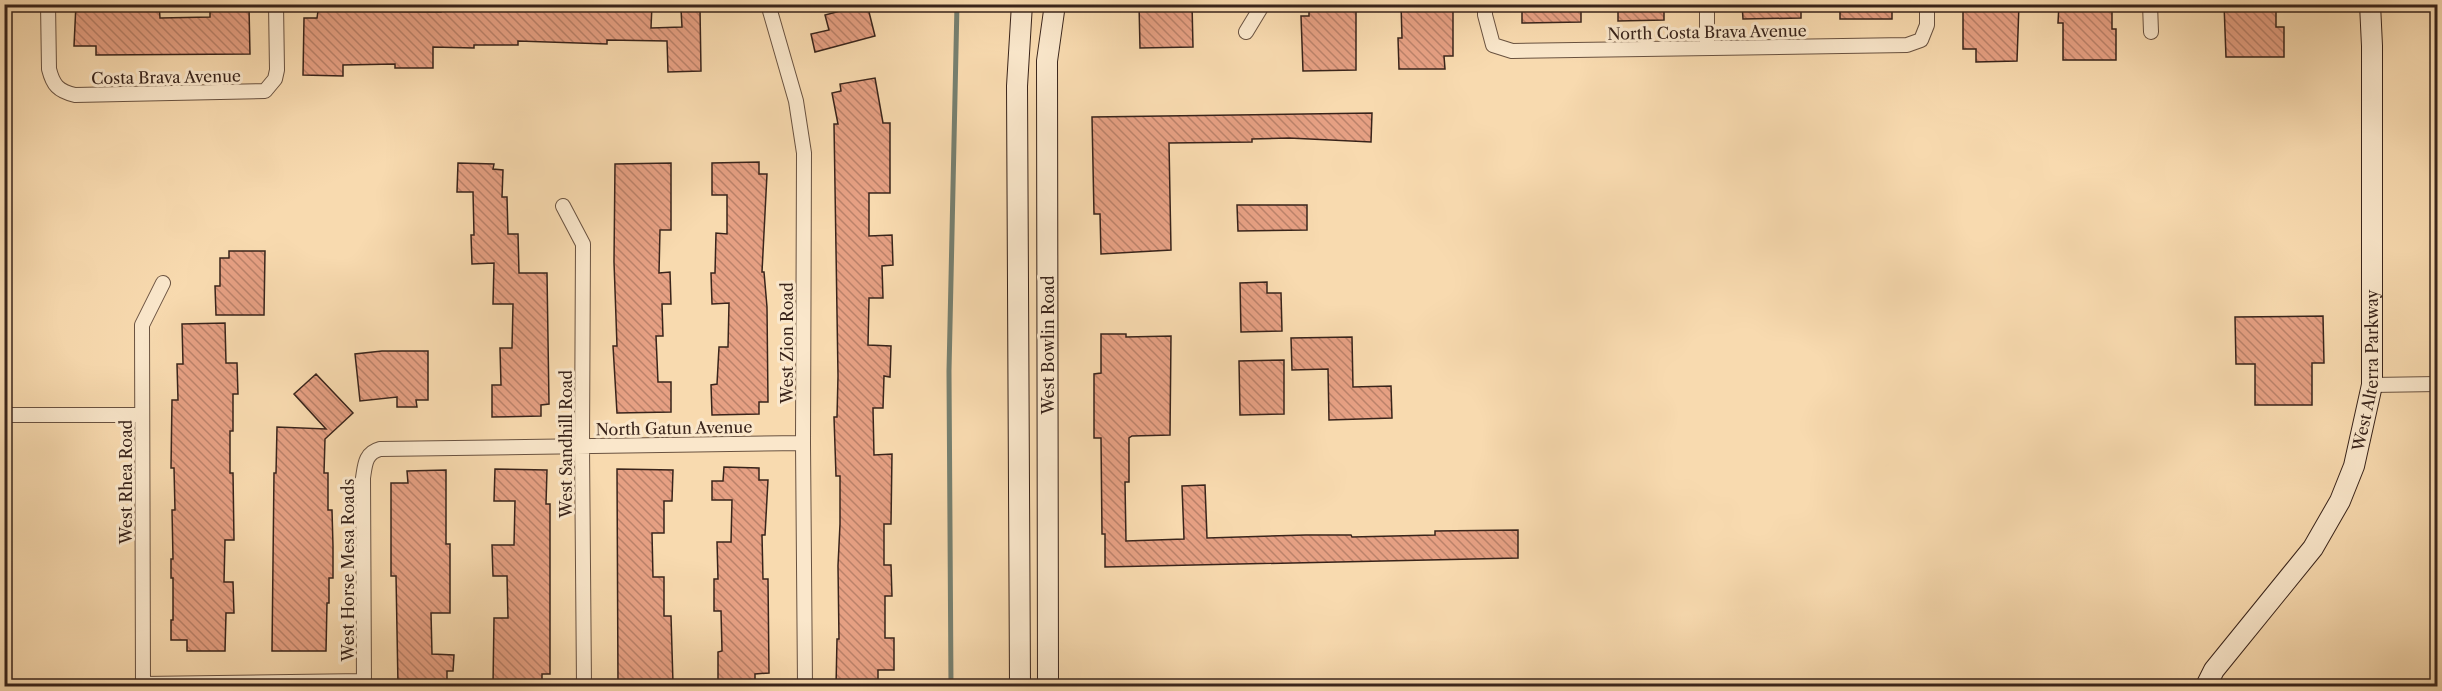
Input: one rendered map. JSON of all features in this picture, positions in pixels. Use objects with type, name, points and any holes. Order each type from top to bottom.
[{"type":"street","name":"Costa Brava Avenue","points":[[48,4],[49,69],[54,85],[75,95],[265,91],[272,86],[277,70],[276,4]]},
{"type":"street","name":"West Zion Road","points":[[768,4],[796,101],[804,153],[805,687]]},
{"type":"street","name":"West Bowlin Road","points":[[1020,687],[1017,86],[1022,4]]},
{"type":"street","name":"West Bowlin Road","points":[[1048,687],[1047,61],[1055,4]]},
{"type":"street","points":[[1246,32],[1263,4]]},
{"type":"street","name":"North Costa Brava Avenue","points":[[1485,4],[1485,15],[1493,45],[1512,51],[1907,45],[1921,40],[1928,25],[1927,4]]},
{"type":"street","points":[[1707,4],[1707,48]]},
{"type":"street","points":[[2150,4],[2151,32]]},
{"type":"street","name":"West Alterra Parkway","points":[[2206,687],[2214,670],[2313,548],[2340,501],[2354,466],[2372,385],[2370,4]]},
{"type":"street","name":"West Sandhill Road","points":[[563,206],[583,244],[584,687]]},
{"type":"street","name":"West Rhea Road","points":[[143,685],[142,325],[163,283]]},
{"type":"street","points":[[2372,385],[2438,384]]},
{"type":"street","points":[[4,415],[142,415]]},
{"type":"street","name":"North Gatun Avenue","points":[[369,455],[380,449],[803,443]]},
{"type":"street","name":"West Horse Mesa Roads","points":[[364,684],[363,478],[369,455]]},
{"type":"street","points":[[143,685],[364,684]]},
{"type":"building","points":[[76,4],[159,4],[160,18],[210,17],[210,7],[249,7],[250,54],[96,55],[96,46],[74,46]]},
{"type":"building","points":[[621,4],[652,5],[651,28],[682,27],[681,9],[700,9],[701,71],[668,72],[667,41],[607,40],[607,44],[518,41],[518,45],[474,45],[474,48],[433,47],[433,68],[395,68],[395,64],[343,65],[343,76],[303,75],[304,18],[317,18],[318,11],[441,12],[441,5],[475,6],[475,10],[531,9],[531,5],[620,7]]},
{"type":"building","points":[[867,4],[875,36],[815,52],[811,34],[829,30],[825,15]]},
{"type":"building","points":[[1139,4],[1192,4],[1193,47],[1140,48]]},
{"type":"building","points":[[1309,4],[1356,4],[1356,70],[1303,71],[1301,16],[1309,16]]},
{"type":"building","points":[[1401,4],[1453,4],[1453,56],[1444,56],[1445,69],[1399,69],[1398,38],[1402,38]]},
{"type":"building","points":[[1522,4],[1581,4],[1581,22],[1522,23]]},
{"type":"building","points":[[1618,4],[1664,4],[1664,20],[1618,21]]},
{"type":"building","points":[[1742,4],[1801,4],[1801,18],[1743,19]]},
{"type":"building","points":[[1840,4],[1892,4],[1892,19],[1840,19]]},
{"type":"building","points":[[1973,4],[2019,4],[2017,61],[1976,62],[1976,49],[1963,49],[1963,7],[1973,7]]},
{"type":"building","points":[[2059,4],[2112,5],[2112,29],[2116,29],[2116,60],[2063,60],[2063,23],[2058,23]]},
{"type":"building","points":[[2224,4],[2276,4],[2276,27],[2284,27],[2284,57],[2226,57]]},
{"type":"building","points":[[875,78],[883,123],[890,123],[890,193],[869,193],[869,236],[892,235],[893,265],[882,266],[883,298],[869,298],[868,345],[891,346],[890,377],[884,376],[883,408],[873,408],[874,455],[892,454],[891,524],[884,524],[884,565],[891,565],[892,596],[885,596],[885,638],[894,638],[894,670],[878,670],[878,687],[836,687],[837,639],[839,639],[840,476],[836,476],[834,417],[837,417],[838,376],[834,124],[838,124],[832,93],[841,91],[840,84]]},
{"type":"building","points":[[1372,113],[1371,142],[1289,138],[1252,139],[1252,142],[1169,143],[1171,250],[1101,254],[1100,214],[1094,214],[1092,117]]},
{"type":"building","points":[[759,162],[759,174],[767,174],[762,272],[764,272],[767,307],[768,402],[759,402],[759,414],[712,415],[711,385],[717,384],[719,347],[728,347],[729,303],[712,304],[711,273],[715,273],[716,233],[727,234],[727,195],[712,195],[712,163]]},
{"type":"building","points":[[458,163],[494,164],[493,169],[503,170],[502,197],[507,197],[508,234],[518,234],[519,273],[547,273],[549,404],[541,405],[541,416],[492,417],[492,385],[501,385],[500,348],[512,348],[513,304],[493,304],[494,263],[472,264],[473,192],[457,192]]},
{"type":"building","points":[[671,163],[671,230],[660,230],[659,273],[670,272],[671,304],[662,304],[663,336],[656,336],[658,382],[671,382],[671,412],[617,413],[613,346],[617,346],[614,262],[615,164]]},
{"type":"building","points":[[1237,205],[1307,205],[1307,230],[1238,231]]},
{"type":"building","points":[[229,251],[265,251],[264,315],[216,315],[215,286],[220,286],[220,258],[229,258]]},
{"type":"building","points":[[1267,282],[1267,293],[1281,293],[1282,331],[1241,332],[1240,283]]},
{"type":"building","points":[[2323,316],[2324,363],[2312,363],[2312,405],[2255,405],[2255,364],[2236,364],[2235,317]]},
{"type":"building","points":[[225,323],[226,363],[237,363],[238,394],[233,394],[233,431],[230,431],[234,540],[225,540],[224,582],[233,582],[234,613],[226,613],[225,651],[187,651],[187,640],[171,640],[171,620],[173,620],[172,510],[175,510],[174,468],[171,468],[172,400],[178,400],[177,364],[183,364],[182,324]]},
{"type":"building","points":[[1101,334],[1126,334],[1126,337],[1171,336],[1170,435],[1129,438],[1129,482],[1125,482],[1126,541],[1184,539],[1182,486],[1205,485],[1207,538],[1435,535],[1435,531],[1518,530],[1518,558],[1105,567],[1105,534],[1102,534],[1101,438],[1094,438],[1094,374],[1101,373]]},
{"type":"building","points":[[1352,337],[1353,387],[1391,386],[1392,418],[1329,420],[1328,369],[1292,370],[1291,338]]},
{"type":"building","points":[[382,351],[428,351],[428,400],[416,400],[417,407],[397,407],[397,397],[360,401],[355,354]]},
{"type":"building","points":[[1284,360],[1284,414],[1240,415],[1239,361]]},
{"type":"building","points":[[316,374],[353,413],[325,439],[324,473],[328,473],[328,510],[332,510],[333,546],[333,578],[329,578],[329,603],[327,603],[326,651],[272,651],[274,473],[276,473],[277,427],[326,429],[294,394]]},
{"type":"building","points":[[724,467],[759,468],[759,480],[768,480],[765,535],[762,535],[763,579],[768,579],[769,673],[755,674],[755,680],[718,681],[718,652],[722,651],[721,611],[714,611],[714,579],[718,579],[717,542],[731,542],[732,500],[712,500],[712,481],[723,481]]},
{"type":"building","points":[[495,469],[547,470],[546,504],[550,504],[550,674],[542,674],[542,685],[493,685],[494,618],[508,618],[507,576],[493,576],[492,545],[514,545],[515,501],[494,501]]},
{"type":"building","points":[[617,469],[673,470],[672,501],[664,501],[664,533],[652,533],[653,577],[664,577],[664,616],[671,616],[673,683],[618,684]]},
{"type":"building","points":[[446,470],[446,544],[450,544],[450,613],[431,613],[432,654],[454,655],[453,671],[447,671],[447,686],[398,685],[396,576],[391,576],[391,483],[408,483],[407,471]]},
{"type":"waterway","points":[[951,686],[949,371],[957,4]]}]
